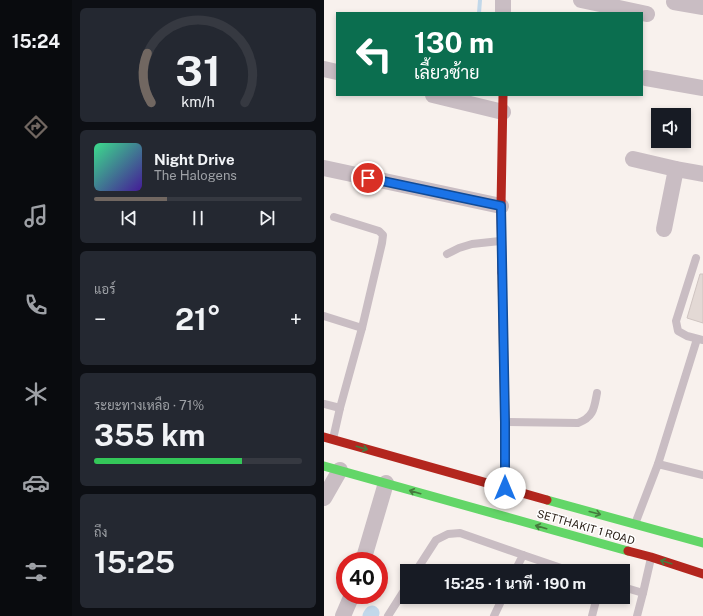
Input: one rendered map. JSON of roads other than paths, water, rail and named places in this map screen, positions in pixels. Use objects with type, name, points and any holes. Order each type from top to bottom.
[{"type":"main road","points":[[503,96],[501,241],[505,488]]},
{"type":"main road","name":"SETTHAKIT 1 ROAD","points":[[328,438],[703,542]]},
{"type":"main road","name":"SETTHAKIT 1 ROAD","points":[[324,466],[651,557],[703,574]]},
{"type":"street","points":[[503,0],[503,12]]},
{"type":"street","points":[[581,0],[638,12]]},
{"type":"street","points":[[674,2],[703,7]]},
{"type":"street","points":[[643,13],[647,14]]},
{"type":"street","points":[[324,69],[336,72]]},
{"type":"street","points":[[646,78],[703,88]]},
{"type":"street","points":[[437,96],[502,112]]},
{"type":"street","points":[[633,159],[703,174]]},
{"type":"street","points":[[324,168],[501,206]]},
{"type":"street","points":[[664,229],[676,169]]},
{"type":"street","points":[[324,498],[340,470]]},
{"type":"street","points":[[367,552],[386,484]]},
{"type":"street","points":[[343,616],[348,604]]},
{"type":"lane","points":[[328,438],[340,408],[362,328],[383,235],[379,231],[334,218]]},
{"type":"lane","points":[[447,254],[472,244],[501,241]]},
{"type":"lane","points":[[635,524],[658,464],[700,339],[687,336],[678,331],[676,321],[696,258]]},
{"type":"lane","points":[[324,316],[362,328]]},
{"type":"lane","points":[[505,422],[578,422],[585,420],[591,415],[595,407],[597,394]]},
{"type":"lane","points":[[324,404],[340,408]]},
{"type":"lane","points":[[658,464],[703,475]]},
{"type":"lane","points":[[421,564],[436,540],[448,534],[460,533],[549,564]]},
{"type":"lane","points":[[518,564],[523,555]]},
{"type":"lane","points":[[637,616],[651,557]]},
{"type":"lane","points":[[630,589],[643,593]]},
{"type":"lane","points":[[388,616],[400,597]]},
{"type":"lane","points":[[494,616],[500,604]]},
{"type":"lane","points":[[592,616],[595,604]]},
{"type":"waterway","points":[[479,12],[480,0]]}]
